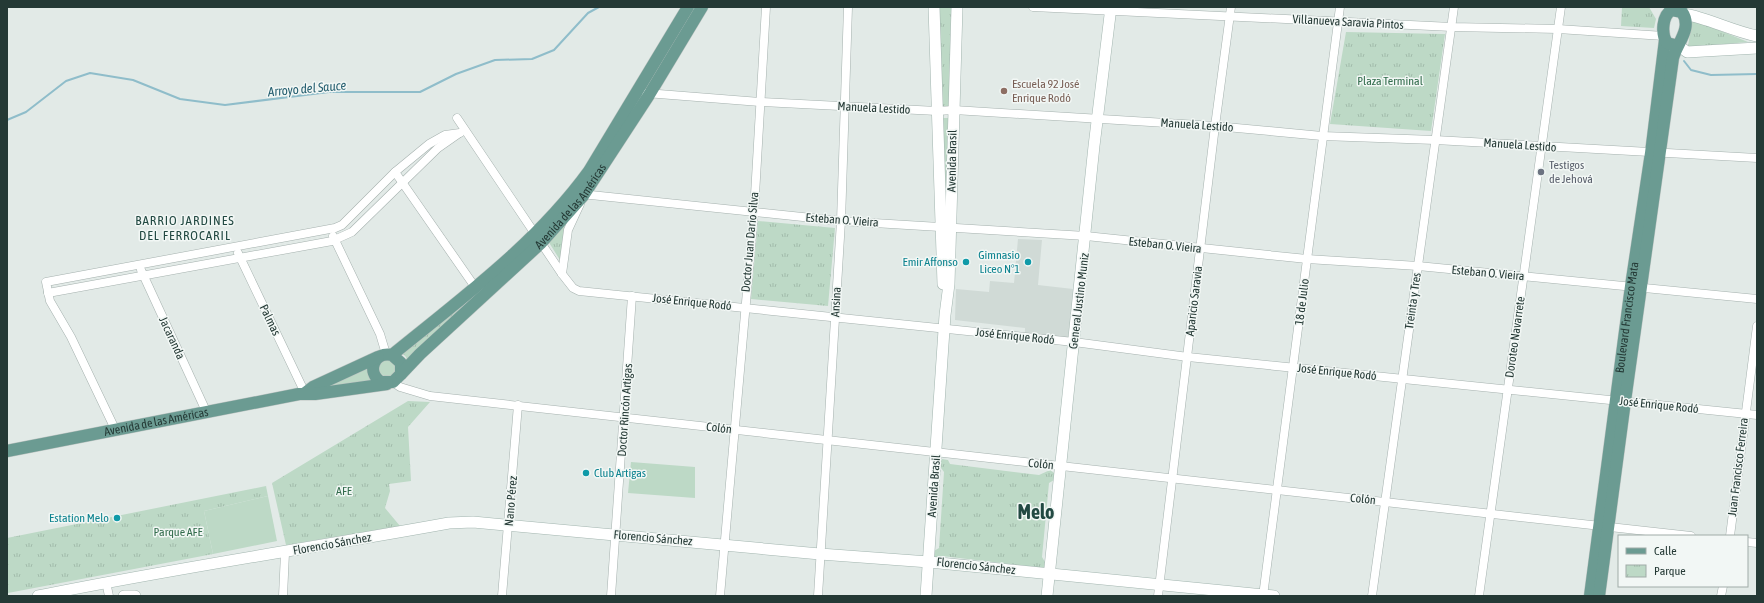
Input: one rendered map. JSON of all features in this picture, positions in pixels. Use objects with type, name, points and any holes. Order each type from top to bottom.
[{"type":"main road","name":"Avenida de las Américas","points":[[579,193],[589,171],[688,7]]},
{"type":"main road","name":"Avenida de las Américas","points":[[7,451],[206,411],[305,393],[315,394],[394,380],[538,239],[579,193],[649,95],[702,7]]},
{"type":"main road","points":[[1657,7],[1674,11]]},
{"type":"main road","name":"Boulevard Francisco Mata","points":[[1599,596],[1604,526],[1620,400],[1656,154],[1674,58],[1678,45],[1684,36],[1686,22],[1674,11],[1665,38],[1656,154]]},
{"type":"main road","points":[[1665,38],[1670,45],[1678,45]]},
{"type":"main road","name":"Avenida de las Américas","points":[[305,393],[313,387],[385,355],[538,239]]},
{"type":"main road","points":[[385,355],[401,362],[394,380],[378,381],[373,375],[373,364],[385,355]]},
{"type":"main road","name":"Boulevard Francisco Mata","points":[[1590,596],[1604,526]]},
{"type":"street","name":"Doctor Juan Dario Silva","points":[[720,596],[744,308],[754,212],[766,7]]},
{"type":"street","name":"Ansina","points":[[818,596],[841,221],[846,106],[848,7]]},
{"type":"street","name":"Avenida Brasil","points":[[926,596],[945,329],[945,226],[937,111],[934,7]]},
{"type":"street","name":"Avenida Brasil","points":[[945,226],[954,110],[957,7]]},
{"type":"street","name":"Villanueva Saravia Pintos","points":[[1032,7],[1231,11],[1338,21],[1452,27],[1558,29],[1665,38]]},
{"type":"street","name":"18 de Julio","points":[[1266,596],[1322,136],[1340,7]]},
{"type":"street","name":"Treinta y Tres","points":[[1372,596],[1454,7]]},
{"type":"street","name":"Doroteo Navarrete","points":[[1479,596],[1492,514],[1540,147],[1561,7]]},
{"type":"street","name":"General Justino Muniz","points":[[1047,596],[1086,236],[1097,119],[1111,8]]},
{"type":"street","name":"Aparicio Saravia","points":[[1159,591],[1215,126],[1231,11]]},
{"type":"street","points":[[1674,11],[1695,16],[1738,33],[1757,36]]},
{"type":"street","points":[[1678,45],[1687,52],[1757,48]]},
{"type":"street","name":"Manuela Lestido","points":[[638,89],[649,95],[760,102],[937,111],[954,110],[1215,126],[1322,136],[1435,140],[1656,154],[1757,158]]},
{"type":"street","name":"José Enrique Rodó","points":[[457,118],[462,131],[562,274],[573,288],[579,291],[1074,342],[1188,357],[1757,415]]},
{"type":"street","points":[[115,429],[71,337],[50,301],[46,282],[330,229],[342,225],[395,172],[438,138],[462,131]]},
{"type":"street","points":[[48,293],[334,240],[352,232],[438,148],[462,131]]},
{"type":"street","points":[[395,172],[475,287]]},
{"type":"street","points":[[562,274],[568,230],[579,193]]},
{"type":"street","name":"Esteban O. Vieira","points":[[579,193],[841,221],[945,226],[1086,236],[1307,259],[1418,266],[1636,286],[1757,299]]},
{"type":"street","points":[[330,229],[380,334],[385,355]]},
{"type":"street","name":"Palmas","points":[[235,246],[305,393]]},
{"type":"street","name":"Jacaranda","points":[[139,264],[206,411]]},
{"type":"street","name":"Doctor Rincón Artigas","points":[[611,596],[617,534],[632,296]]},
{"type":"street","name":"Juan Francisco Ferreira","points":[[1730,535],[1757,326]]},
{"type":"street","name":"Colón","points":[[394,380],[400,387],[430,396],[1061,466],[1172,480],[1278,490],[1682,535]]},
{"type":"street","name":"Nano Pérez","points":[[502,596],[518,405]]},
{"type":"street","name":"Florencio Sánchez","points":[[38,596],[106,582],[285,553],[449,523],[473,522],[1050,574],[1159,591],[1266,596]]},
{"type":"street","points":[[283,596],[285,553]]},
{"type":"street","points":[[106,582],[109,596]]},
{"type":"street","points":[[124,596],[135,596]]},
{"type":"shaded area","points":[[1018,239],[1042,240],[1038,285],[1073,289],[1068,338],[1025,333],[1025,328],[955,320],[956,289],[989,292],[990,281],[1014,283]]},
{"type":"green space","points":[[1622,7],[1649,7],[1656,19],[1654,28],[1621,26]]},
{"type":"green space","points":[[939,8],[951,8],[949,106],[941,106]]},
{"type":"green space","points":[[1692,20],[1748,42],[1693,47],[1688,46]]},
{"type":"green space","name":"Plaza Terminal","points":[[1346,32],[1445,34],[1431,131],[1330,124]]},
{"type":"green space","points":[[941,118],[948,118],[945,218]]},
{"type":"green space","points":[[574,210],[560,260],[548,241]]},
{"type":"green space","points":[[758,221],[835,228],[828,306],[751,299]]},
{"type":"green space","points":[[534,237],[408,364],[406,357],[400,351]]},
{"type":"green space","points":[[385,358],[399,366],[399,371],[388,380],[376,369]]},
{"type":"green space","points":[[370,367],[376,381],[315,390]]},
{"type":"green space","name":"AFE","points":[[408,401],[430,402],[408,427],[411,481],[389,484],[390,491],[385,508],[400,526],[286,545],[272,483]]},
{"type":"green space","points":[[942,459],[948,460],[950,464],[1039,475],[1050,470],[1054,473],[1054,480],[1049,483],[1042,557],[1045,562],[1044,568],[942,556],[939,559],[934,558],[934,551],[939,548],[944,472],[941,468],[940,461]]},
{"type":"green space","points":[[631,462],[695,467],[695,498],[628,493]]},
{"type":"green space","name":"Parque AFE","points":[[266,486],[268,496],[204,511],[213,554],[8,593],[7,538]]},
{"type":"green space","points":[[268,496],[277,541],[213,554],[204,511]]},
{"type":"waterway","name":"Arroyo del Sauce","points":[[7,120],[26,112],[66,81],[90,73],[133,80],[180,99],[225,105],[329,92],[420,92],[456,74],[495,60],[532,59],[554,50],[588,13],[599,7]]},
{"type":"waterway","points":[[1684,61],[1691,70],[1711,75],[1757,74]]},
{"type":"place","name":"Escuela 92 José Enrique Rodó","points":[[1004,91]]},
{"type":"place","name":"Testigos de Jehová","points":[[1541,172]]},
{"type":"place","name":"Emir Affonso","points":[[966,262]]},
{"type":"place","name":"Gimnasio Liceo Nº1","points":[[1028,262]]},
{"type":"place","name":"Club Artigas","points":[[586,473]]},
{"type":"place","name":"Estatíon Melo","points":[[117,518]]},
{"type":"district","name":"BARRIO JARDINES DEL FERROCARIL","points":[[185,228]]},
{"type":"district","name":"Melo","points":[[1036,512]]}]
